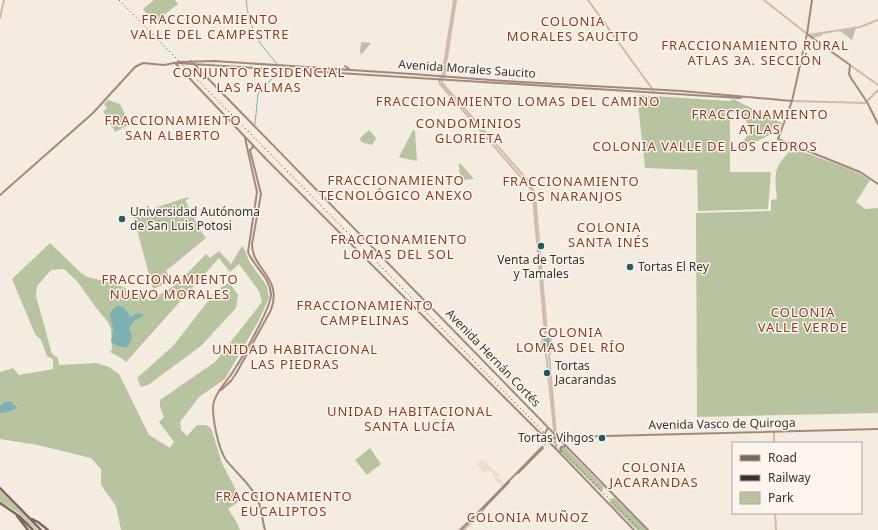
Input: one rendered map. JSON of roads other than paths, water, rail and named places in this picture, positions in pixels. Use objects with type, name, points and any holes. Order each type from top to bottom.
[{"type":"main road","points":[[812,0],[809,35],[792,101],[778,139],[860,172],[878,184]]},
{"type":"main road","points":[[809,35],[850,65],[849,74],[867,102],[878,124]]},
{"type":"main road","name":"Avenida Morales Saucito","points":[[192,62],[214,61],[442,78]]},
{"type":"main road","name":"Avenida Morales Saucito","points":[[192,62],[742,96],[792,101]]},
{"type":"main road","points":[[0,195],[94,113],[138,65],[143,63],[163,65],[192,62]]},
{"type":"main road","name":"Avenida Hernán Cortés","points":[[192,62],[553,432],[555,437],[566,446],[648,530]]},
{"type":"main road","name":"Avenida Hernán Cortés","points":[[175,63],[359,253],[417,309],[560,453],[634,530]]},
{"type":"main road","points":[[345,66],[350,70]]},
{"type":"main road","points":[[245,137],[257,192],[248,252],[250,258],[266,280],[271,298],[267,310],[235,370],[219,392],[215,400],[214,407],[217,435],[222,452],[227,461],[250,487],[258,500],[265,530]]},
{"type":"main road","points":[[219,392],[231,381],[237,372],[271,310],[274,300],[272,284],[254,257],[252,251],[261,194],[250,150],[254,146]]},
{"type":"main road","points":[[540,434],[545,433],[548,427]]},
{"type":"main road","name":"Avenida Vasco de Quiroga","points":[[566,437],[878,429]]},
{"type":"main road","points":[[543,437],[555,437]]},
{"type":"main road","points":[[560,453],[561,447],[566,446]]},
{"type":"main road","points":[[463,530],[542,447]]},
{"type":"main road","points":[[0,488],[41,530]]},
{"type":"main road","points":[[0,503],[13,511],[32,529]]},
{"type":"main road","points":[[13,511],[28,530]]},
{"type":"main road","points":[[30,518],[48,530]]},
{"type":"street","points":[[0,18],[4,0]]},
{"type":"street","points":[[455,0],[440,84],[532,191],[538,246],[544,336],[541,346],[545,352],[553,432]]},
{"type":"street","points":[[588,0],[653,91]]},
{"type":"street","points":[[764,0],[809,35],[860,27],[878,20]]},
{"type":"street","points":[[850,65],[878,85]]},
{"type":"street","points":[[442,78],[442,83],[532,187],[536,199],[548,335],[552,339],[554,345],[550,353],[556,450]]},
{"type":"street","points":[[867,102],[878,90]]},
{"type":"street","name":"Avenida Morales Saucito","points":[[792,101],[867,102]]},
{"type":"street","points":[[544,336],[548,335]]},
{"type":"street","points":[[545,352],[550,353]]},
{"type":"street","points":[[774,432],[774,442]]},
{"type":"street","points":[[776,514],[776,530]]},
{"type":"water","points":[[118,305],[123,307],[131,317],[140,313],[144,315],[133,322],[129,329],[132,339],[126,348],[115,345],[111,341],[113,328],[110,313]]},
{"type":"water","points":[[545,337],[550,338],[553,344],[549,351],[546,351],[542,346]]},
{"type":"water","points":[[11,401],[18,408],[0,413],[0,406],[5,402]]},
{"type":"waterway","points":[[246,0],[249,20],[260,43],[277,64]]},
{"type":"waterway","points":[[255,124],[258,94],[279,71]]},
{"type":"tunnel","points":[[542,447],[555,437],[566,437]]},
{"type":"railway","points":[[119,0],[640,530]]},
{"type":"place","name":"Universidad Autónoma de San Luis Potosi","points":[[122,219]]},
{"type":"place","name":"Venta de Tortas y Tamales","points":[[541,246]]},
{"type":"place","name":"Tortas El Rey","points":[[630,267]]},
{"type":"place","name":"Tortas Jacarandas","points":[[547,373]]},
{"type":"place","name":"Tortas Vihgos","points":[[602,438]]},
{"type":"district","name":"FRACCIONAMIENTO VALLE DEL CAMPESTRE","points":[[210,26]]},
{"type":"district","name":"COLONIA MORALES SAUCITO","points":[[573,28]]},
{"type":"district","name":"FRACCIONAMIENTO RURAL ATLAS 3A. SECCIÓN","points":[[755,52]]},
{"type":"district","name":"CONJUNTO RESIDENCIAL LAS PALMAS","points":[[259,80]]},
{"type":"district","name":"FRACCIONAMIENTO LOMAS DEL CAMINO","points":[[518,101]]},
{"type":"district","name":"FRACCIONAMIENTO ATLAS","points":[[760,122]]},
{"type":"district","name":"FRACCIONAMIENTO SAN ALBERTO","points":[[173,128]]},
{"type":"district","name":"CONDOMINIOS GLORIETA","points":[[469,130]]},
{"type":"district","name":"COLONIA VALLE DE LOS CEDROS","points":[[705,146]]},
{"type":"district","name":"FRACCIONAMIENTO TECNOLÓGICO ANEXO","points":[[396,188]]},
{"type":"district","name":"FRACCIONAMIENTO LOS NARANJOS","points":[[571,188]]},
{"type":"district","name":"COLONIA SANTA INÉS","points":[[609,234]]},
{"type":"district","name":"FRACCIONAMIENTO LOMAS DEL SOL","points":[[399,246]]},
{"type":"district","name":"FRACCIONAMIENTO NUEVO MORALES","points":[[170,286]]},
{"type":"district","name":"FRACCIONAMIENTO CAMPELINAS","points":[[365,312]]},
{"type":"district","name":"COLONIA VALLE VERDE","points":[[803,320]]},
{"type":"district","name":"COLONIA LOMAS DEL RÍO","points":[[571,340]]},
{"type":"district","name":"UNIDAD HABITACIONAL LAS PIEDRAS","points":[[295,356]]},
{"type":"district","name":"UNIDAD HABITACIONAL SANTA LUCÍA","points":[[410,418]]},
{"type":"district","name":"COLONIA JACARANDAS","points":[[654,474]]},
{"type":"district","name":"FRACCIONAMIENTO EUCALIPTOS","points":[[284,504]]},
{"type":"district","name":"COLONIA MUÑOZ","points":[[528,517]]}]
